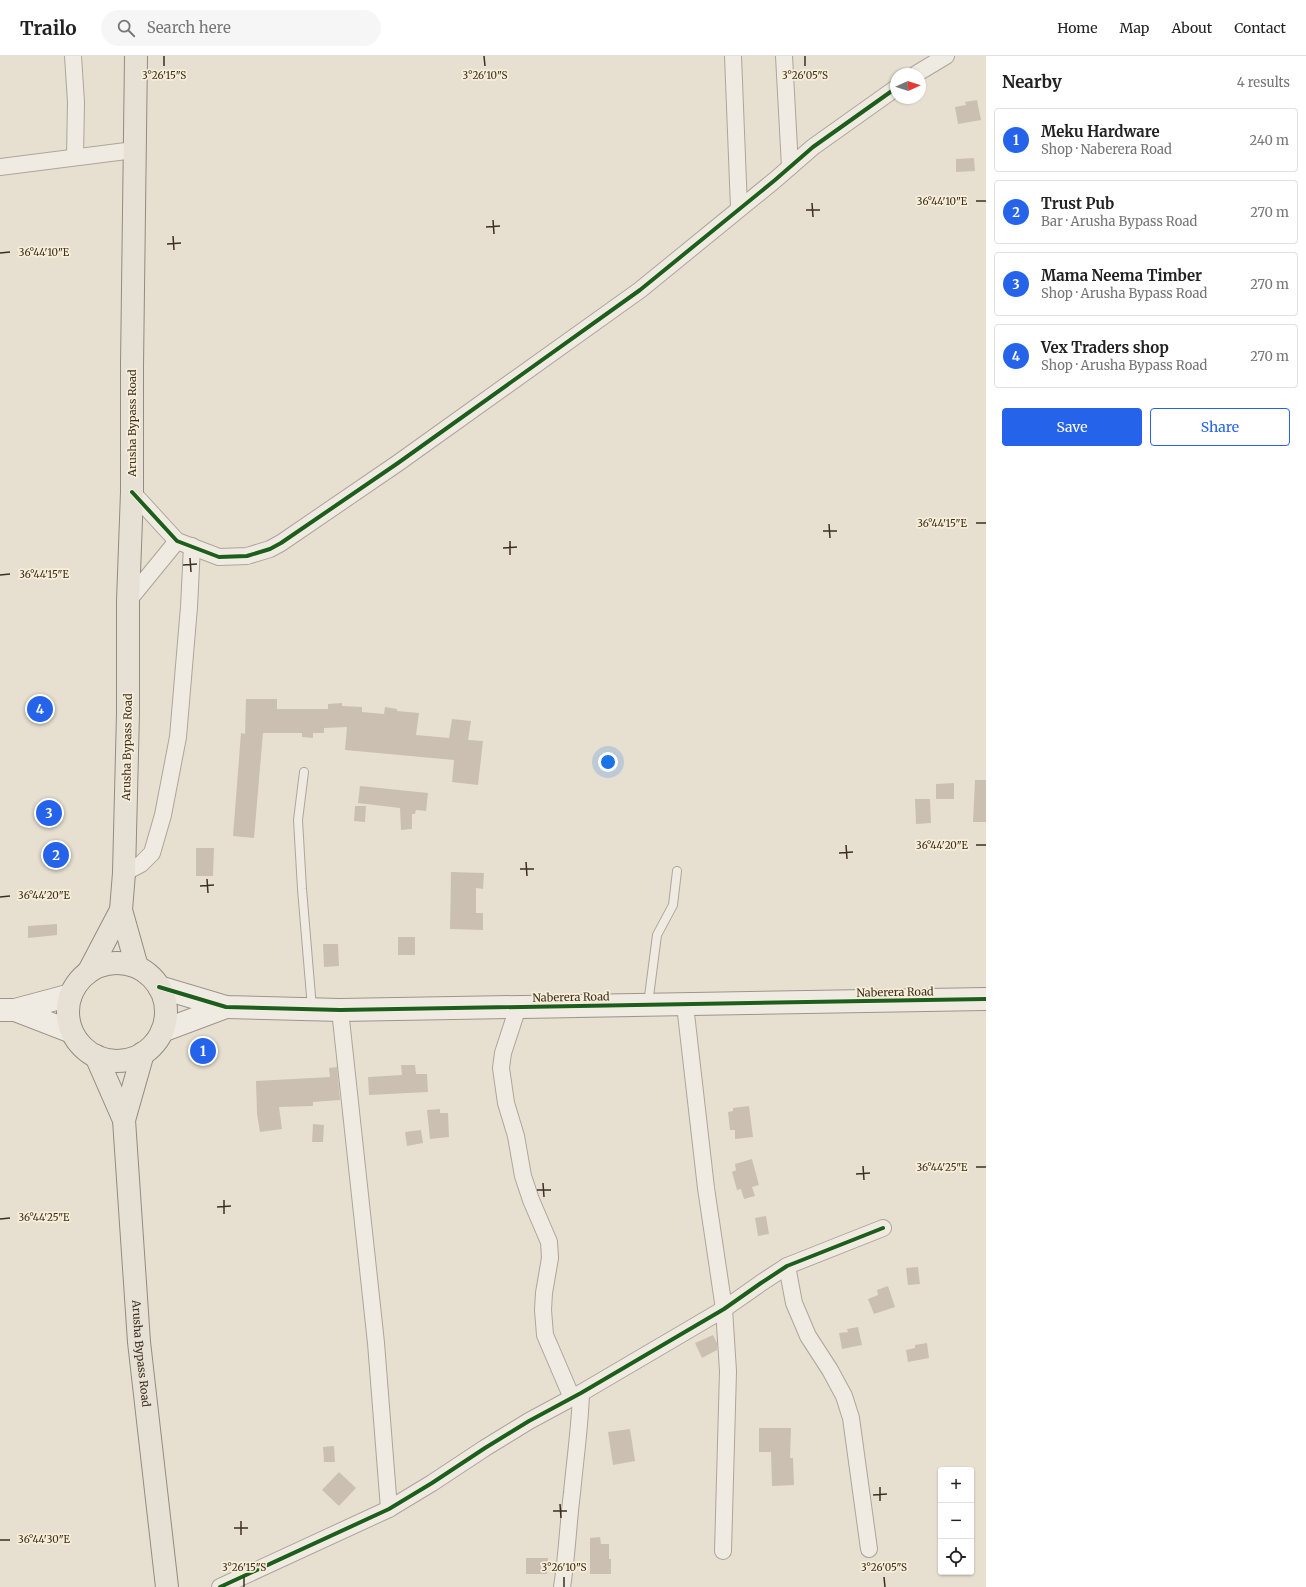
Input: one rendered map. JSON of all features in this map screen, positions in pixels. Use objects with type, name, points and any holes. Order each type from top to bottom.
[{"type":"main road","name":"Arusha Bypass Road","points":[[136,56],[132,492],[128,600],[128,714],[124,873],[121,910],[137,967]]},
{"type":"main road","name":"Arusha Bypass Road","points":[[89,971],[104,964],[120,963],[137,967],[150,975],[159,987],[164,1001],[166,1016],[162,1031],[154,1044],[143,1053],[128,1060],[112,1061],[96,1056],[82,1046],[72,1032],[68,1020],[68,1007],[71,995],[78,982],[89,971],[121,910]]},
{"type":"main road","name":"Arusha Bypass Road","points":[[143,1053],[124,1120],[139,1342],[167,1587]]},
{"type":"main road","name":"Arusha Bypass Road","points":[[96,1056],[124,1120]]},
{"type":"street","points":[[73,56],[76,102],[75,157]]},
{"type":"street","points":[[733,56],[739,208]]},
{"type":"street","points":[[784,56],[790,167]]},
{"type":"street","points":[[926,68],[946,56]]},
{"type":"street","points":[[132,492],[160,525],[176,541],[219,557],[247,556],[270,549],[398,464],[640,290],[813,147],[890,92]]},
{"type":"street","points":[[0,167],[134,150]]},
{"type":"street","points":[[128,600],[176,541]]},
{"type":"street","points":[[124,873],[141,864],[152,853],[163,814],[178,737],[192,546]]},
{"type":"street","name":"Naberera Road","points":[[159,987],[226,1007],[312,1010],[986,999]]},
{"type":"street","points":[[7,1010],[71,995]]},
{"type":"street","points":[[685,1005],[706,1188],[724,1309],[728,1371],[723,1551]]},
{"type":"street","name":"Naberera Road","points":[[162,1031],[226,1007]]},
{"type":"street","points":[[518,1007],[503,1053],[501,1068],[506,1103],[516,1136],[523,1176],[531,1200],[549,1242],[550,1258],[544,1293],[543,1310],[545,1335],[576,1395],[580,1424],[567,1554],[562,1587]]},
{"type":"street","points":[[7,1010],[72,1032]]},
{"type":"street","points":[[340,1010],[376,1343],[388,1509]]},
{"type":"street","points":[[220,1587],[388,1509],[432,1483],[523,1424],[724,1309],[787,1266],[883,1228]]},
{"type":"street","points":[[787,1266],[794,1303],[808,1336],[830,1370],[844,1396],[851,1418],[869,1549]]},
{"type":"lane","points":[[304,772],[298,820],[312,1010]]},
{"type":"lane","points":[[648,1005],[657,935],[673,905],[677,871]]},
{"type":"building","points":[[977,100],[981,120],[958,124],[955,107],[966,105],[965,102]]},
{"type":"building","points":[[974,158],[975,171],[956,172],[956,159]]},
{"type":"building","points":[[246,699],[277,699],[277,709],[328,709],[328,704],[342,703],[342,706],[362,707],[362,712],[384,714],[385,707],[397,709],[397,711],[419,713],[416,735],[449,738],[452,719],[471,721],[468,740],[483,741],[478,785],[452,782],[454,760],[345,750],[347,727],[324,728],[324,733],[313,733],[313,738],[302,737],[302,733],[263,733],[254,838],[233,836],[241,733],[245,734]]},
{"type":"building","points":[[975,780],[986,780],[986,822],[973,822]]},
{"type":"building","points":[[954,783],[954,799],[936,799],[936,784]]},
{"type":"building","points":[[360,786],[428,793],[426,811],[416,810],[415,814],[412,814],[412,829],[401,830],[400,808],[358,803]]},
{"type":"building","points":[[915,799],[930,799],[931,823],[916,824]]},
{"type":"building","points":[[355,806],[366,806],[365,822],[354,821]]},
{"type":"building","points":[[196,848],[214,848],[213,876],[196,876]]},
{"type":"building","points":[[451,872],[484,873],[483,889],[476,888],[476,913],[483,913],[483,930],[450,929]]},
{"type":"building","points":[[57,924],[57,935],[28,938],[28,926]]},
{"type":"building","points":[[398,937],[415,937],[415,955],[398,955]]},
{"type":"building","points":[[323,944],[338,944],[339,966],[324,967]]},
{"type":"building","points":[[401,1065],[415,1065],[416,1074],[427,1074],[428,1092],[369,1095],[368,1077],[402,1075]]},
{"type":"building","points":[[337,1067],[340,1100],[313,1102],[313,1106],[279,1107],[282,1129],[260,1132],[257,1114],[256,1081],[330,1077],[329,1068]]},
{"type":"building","points":[[749,1106],[753,1137],[735,1139],[735,1130],[730,1130],[728,1112],[733,1111],[733,1108]]},
{"type":"building","points":[[440,1109],[440,1113],[448,1113],[449,1137],[430,1139],[427,1110]]},
{"type":"building","points":[[313,1124],[324,1125],[323,1142],[312,1142]]},
{"type":"building","points":[[421,1130],[423,1143],[407,1146],[405,1132]]},
{"type":"building","points":[[752,1159],[759,1185],[752,1187],[755,1196],[744,1199],[741,1189],[737,1190],[732,1172],[736,1170],[735,1164]]},
{"type":"building","points":[[766,1216],[769,1234],[758,1236],[755,1218]]},
{"type":"building","points":[[918,1267],[920,1284],[908,1285],[906,1268]]},
{"type":"building","points":[[888,1286],[895,1307],[874,1314],[868,1299],[878,1295],[877,1290]]},
{"type":"building","points":[[858,1327],[862,1345],[842,1349],[839,1333],[848,1332],[847,1329]]},
{"type":"building","points":[[713,1335],[717,1343],[717,1350],[702,1358],[695,1343]]},
{"type":"building","points":[[927,1343],[929,1358],[908,1362],[906,1350],[915,1348],[915,1345]]},
{"type":"building","points":[[759,1428],[791,1428],[790,1458],[793,1458],[794,1485],[772,1486],[771,1452],[759,1452]]},
{"type":"building","points":[[630,1429],[635,1461],[613,1465],[608,1432]]},
{"type":"building","points":[[334,1446],[335,1462],[324,1462],[323,1447]]},
{"type":"building","points":[[339,1472],[356,1488],[339,1506],[322,1490]]},
{"type":"building","points":[[600,1537],[601,1544],[609,1544],[611,1574],[590,1574],[590,1538]]},
{"type":"building","points":[[526,1558],[548,1558],[547,1574],[526,1574]]},
{"type":"cycle path","points":[[132,492],[177,541],[219,557],[247,556],[270,549],[398,463],[640,290],[775,180],[813,147],[890,92]]},
{"type":"cycle path","points":[[159,987],[226,1007],[340,1010],[986,999]]},
{"type":"cycle path","points":[[220,1587],[389,1509],[529,1421],[581,1393],[724,1309],[787,1266],[883,1228]]},
{"type":"place","name":"Vex Traders shop","points":[[40,709]]},
{"type":"place","name":"Mama Neema Timber","points":[[49,813]]},
{"type":"place","name":"Trust Pub","points":[[56,855]]},
{"type":"place","name":"Meku Hardware","points":[[203,1051]]}]
